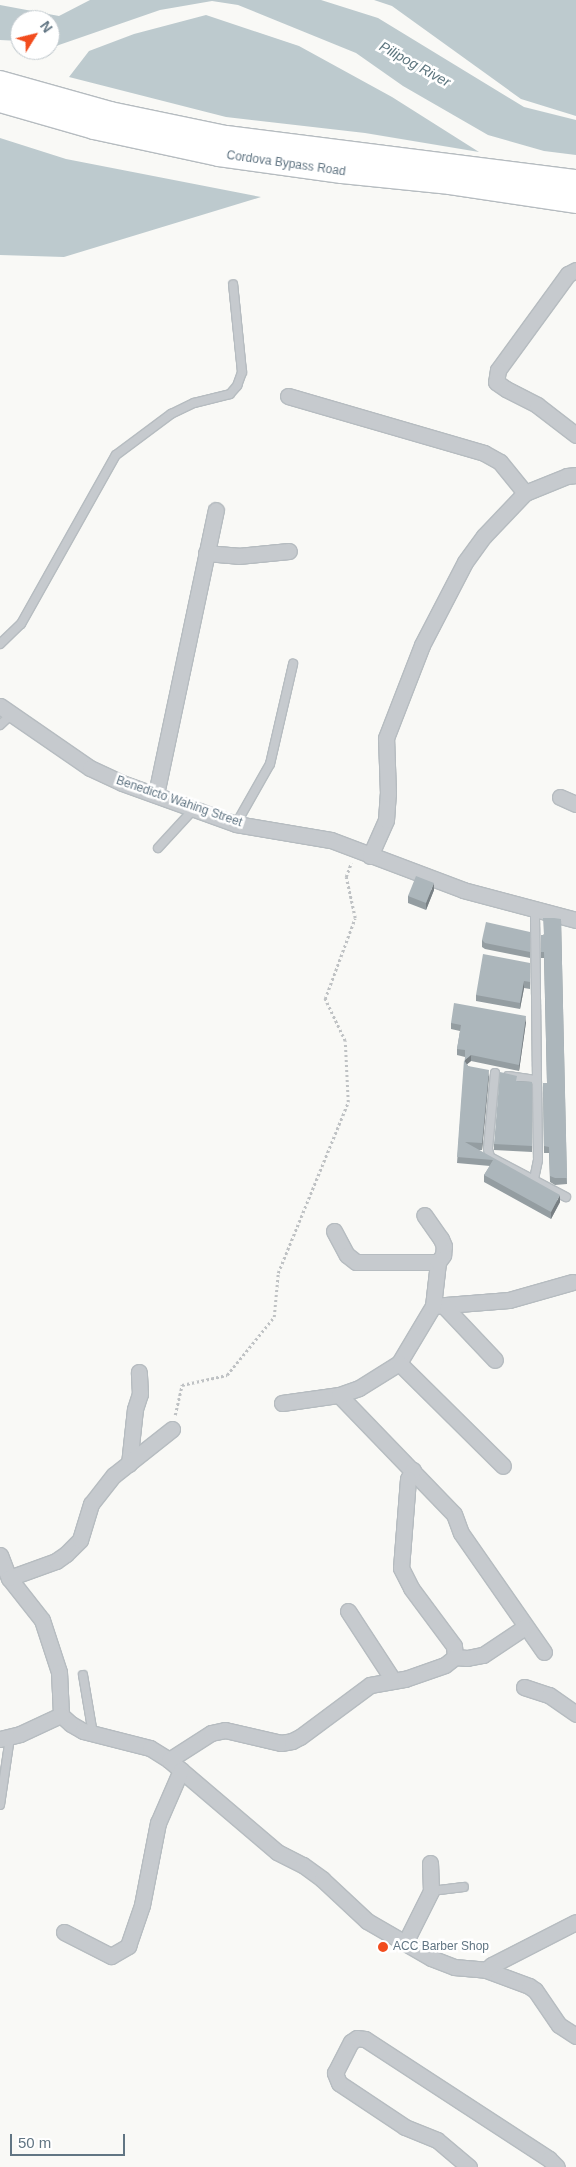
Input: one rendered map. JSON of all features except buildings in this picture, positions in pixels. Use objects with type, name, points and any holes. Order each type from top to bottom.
[{"type":"main road","name":"Cordova Bypass Road","points":[[0,82],[110,113],[226,137],[576,180]]},
{"type":"main road","name":"Cordova Bypass Road","points":[[0,101],[94,128],[219,155],[342,172],[450,183],[576,202]]},
{"type":"street","points":[[576,270],[568,274],[498,370],[496,382],[506,390],[537,405],[576,435]]},
{"type":"street","points":[[288,396],[484,453],[500,462],[525,493]]},
{"type":"street","points":[[363,853],[386,820],[388,794],[386,738],[422,645],[465,562],[484,536],[525,493],[576,474]]},
{"type":"street","points":[[156,794],[216,510]]},
{"type":"street","points":[[206,553],[238,556],[289,551]]},
{"type":"street","name":"Benedicto Wahing Street","points":[[6,710],[90,768],[122,783],[236,824],[331,840],[463,890],[576,920]]},
{"type":"street","points":[[560,797],[576,804]]},
{"type":"street","points":[[282,1403],[339,1395],[359,1388],[399,1363],[438,1306],[438,1262],[443,1255],[444,1246],[424,1215]]},
{"type":"street","points":[[334,1231],[347,1255],[356,1262],[438,1262]]},
{"type":"street","points":[[438,1306],[509,1300],[572,1282]]},
{"type":"street","points":[[438,1306],[496,1360]]},
{"type":"street","points":[[399,1363],[503,1466]]},
{"type":"street","points":[[129,1464],[135,1409],[140,1394],[139,1372]]},
{"type":"street","points":[[339,1395],[454,1514],[461,1533],[544,1652]]},
{"type":"street","points":[[9,1578],[56,1561],[66,1554],[80,1540],[91,1504],[100,1491],[114,1475],[172,1429]]},
{"type":"street","points":[[413,1470],[408,1478],[401,1568],[411,1588],[454,1646],[455,1657]]},
{"type":"street","points":[[0,1555],[9,1578],[42,1620],[59,1672],[61,1715]]},
{"type":"street","points":[[348,1611],[393,1680]]},
{"type":"street","points":[[169,1760],[211,1733],[225,1730],[281,1743],[292,1741],[370,1685],[405,1679],[446,1665],[455,1657],[467,1658],[483,1655],[525,1627]]},
{"type":"street","points":[[524,1687],[549,1695],[576,1714]]},
{"type":"street","points":[[61,1715],[83,1731],[150,1748],[169,1760],[277,1852],[303,1865],[322,1879],[367,1921],[431,1958],[454,1967],[486,1970],[535,1990],[559,2025],[576,2036]]},
{"type":"street","points":[[5,1738],[20,1734],[61,1715]]},
{"type":"street","points":[[64,1932],[112,1956],[128,1946],[142,1905],[158,1823],[181,1770]]},
{"type":"street","points":[[405,1944],[431,1891],[430,1863]]},
{"type":"street","points":[[486,1970],[492,1965],[576,1922]]},
{"type":"street","points":[[469,2167],[437,2140],[405,2128],[339,2083],[335,2073],[351,2042],[357,2038],[365,2039],[550,2159],[557,2167]]},
{"type":"lane","points":[[0,644],[21,624],[116,455],[171,414],[194,403],[230,394],[237,386],[242,372],[233,284]]},
{"type":"lane","points":[[236,824],[270,764],[293,664]]},
{"type":"lane","points":[[0,725],[6,710]]},
{"type":"lane","points":[[158,848],[194,809]]},
{"type":"lane","points":[[534,1178],[538,1160],[535,910]]},
{"type":"lane","points":[[526,963],[535,965]]},
{"type":"lane","points":[[527,1016],[536,1018]]},
{"type":"lane","points":[[536,1080],[491,1072],[488,1149],[490,1156],[534,1178],[566,1197]]},
{"type":"lane","points":[[83,1675],[93,1734]]},
{"type":"lane","points":[[0,1805],[5,1738]]},
{"type":"lane","points":[[431,1891],[464,1887]]},
{"type":"path","points":[[172,1429],[182,1385],[227,1375],[274,1317],[278,1273],[348,1102],[345,1041],[324,999],[356,918],[346,877],[363,853]]},
{"type":"water","name":"Pilipog River","points":[[90,0],[321,0],[378,18],[524,107],[576,120],[576,155],[544,151],[488,135],[403,86],[356,53],[238,5],[212,1],[160,10],[60,45],[60,15]]},
{"type":"water","points":[[374,0],[576,0],[576,116],[521,99],[392,6]]},
{"type":"water","points":[[0,5],[27,10],[10,10],[10,40],[0,40]]},
{"type":"water","points":[[206,15],[299,46],[392,97],[479,152],[365,133],[226,117],[69,77],[89,51],[134,34]]},
{"type":"water","points":[[0,138],[66,159],[261,197],[64,257],[0,255]]},
{"type":"place","name":"ACC Barber Shop","points":[[383,1947]]}]
